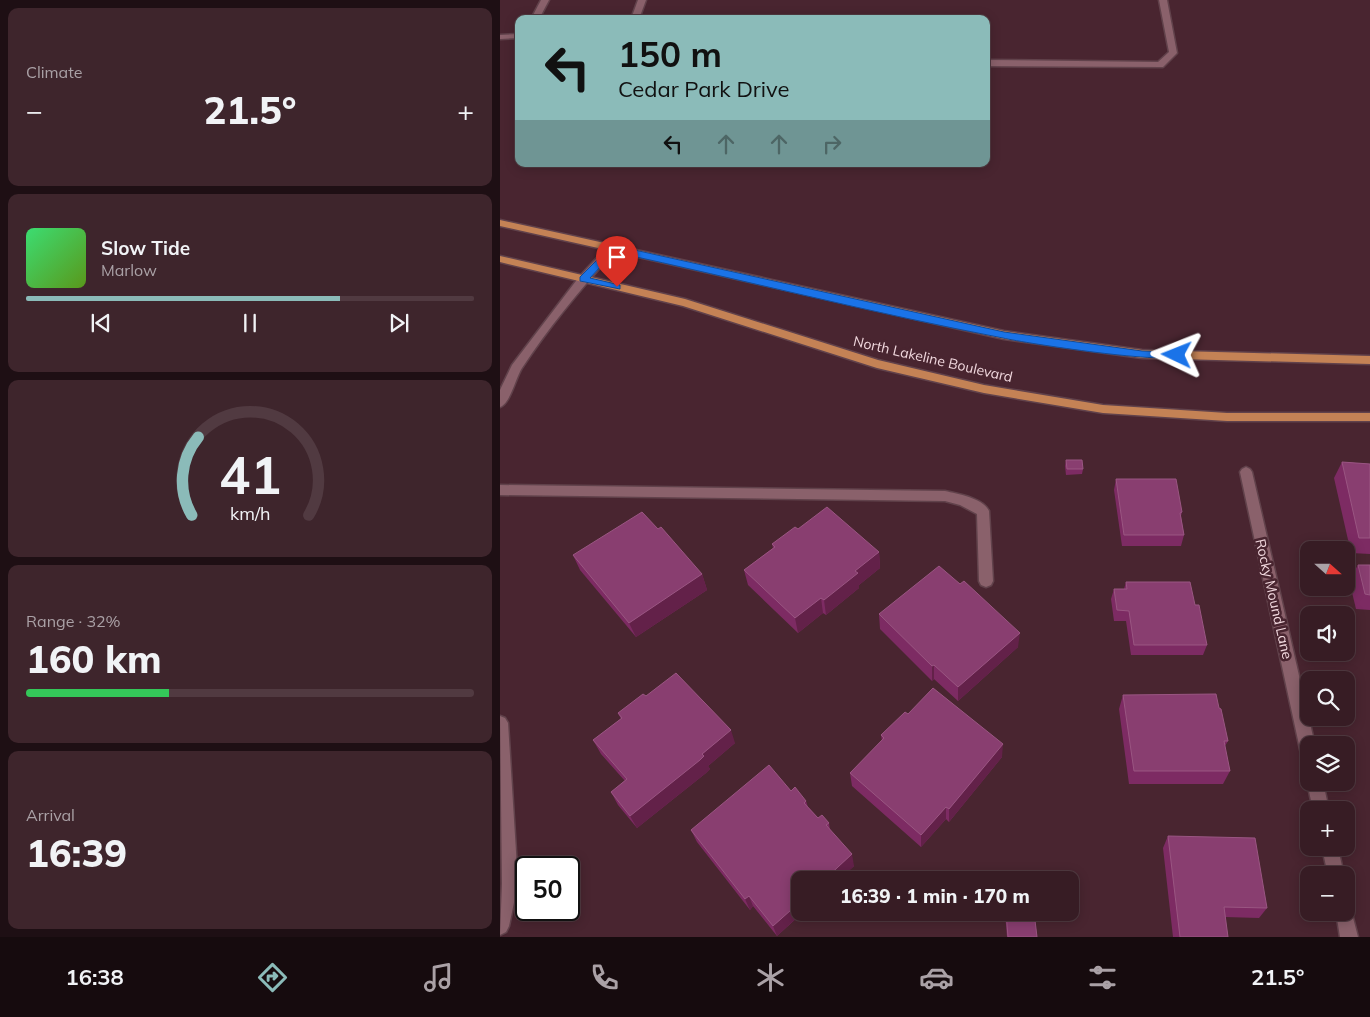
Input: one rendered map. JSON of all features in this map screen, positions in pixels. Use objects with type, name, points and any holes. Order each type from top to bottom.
[{"type":"main road","points":[[500,223],[1004,335],[1142,354],[1370,360]]},
{"type":"main road","name":"North Lakeline Boulevard","points":[[500,260],[685,303],[877,364],[984,389],[1103,409],[1227,417],[1370,417]]},
{"type":"street","points":[[537,15],[545,0]]},
{"type":"street","points":[[636,15],[642,0]]},
{"type":"street","points":[[990,63],[1160,65],[1173,53],[1163,0]]},
{"type":"street","points":[[500,37],[515,36]]},
{"type":"street","points":[[500,403],[516,368],[583,279],[612,248]]},
{"type":"street","name":"Rocky Mound Lane","points":[[1246,472],[1305,736]]},
{"type":"street","points":[[500,490],[945,496],[964,501],[983,511],[986,581]]},
{"type":"street","points":[[500,723],[510,884],[500,926]]},
{"type":"street","points":[[1346,921],[1350,937]]},
{"type":"building","points":[[1066,460],[1082,460],[1083,469],[1067,469]]},
{"type":"building","points":[[1342,462],[1370,464],[1370,538],[1359,538]]},
{"type":"building","points":[[1116,479],[1176,479],[1184,535],[1124,535]]},
{"type":"building","points":[[827,507],[879,552],[855,571],[858,573],[824,600],[821,598],[795,618],[744,570],[775,547],[772,544],[795,527],[798,529]]},
{"type":"building","points":[[642,512],[658,529],[661,527],[702,574],[629,623],[573,555]]},
{"type":"building","points":[[1358,565],[1370,565],[1370,595],[1365,594]]},
{"type":"building","points":[[939,566],[960,584],[964,581],[1020,633],[958,687],[934,665],[932,666],[879,614]]},
{"type":"building","points":[[1126,582],[1190,582],[1195,605],[1199,605],[1207,645],[1134,645],[1129,611],[1117,610],[1114,589],[1127,589]]},
{"type":"building","points":[[676,673],[731,730],[702,754],[704,756],[700,760],[630,816],[611,792],[627,779],[593,740],[622,718],[618,713],[643,694],[646,696]]},
{"type":"building","points":[[933,688],[1003,744],[949,809],[946,807],[921,835],[850,773],[884,738],[881,735],[905,712],[908,714]]},
{"type":"building","points":[[1216,694],[1228,741],[1224,741],[1230,771],[1134,771],[1123,695]]},
{"type":"building","points":[[769,765],[791,791],[795,787],[806,801],[804,803],[818,818],[822,815],[829,823],[826,825],[852,854],[834,871],[791,871],[791,910],[773,926],[749,896],[745,899],[691,830]]},
{"type":"building","points":[[1168,836],[1255,838],[1267,908],[1224,907],[1228,937],[1180,937]]},
{"type":"building","points":[[1007,921],[1035,921],[1037,937],[1008,937]]},
{"type":"route","points":[[617,287],[583,279],[612,248],[1004,335],[1142,354],[1177,355]]}]
